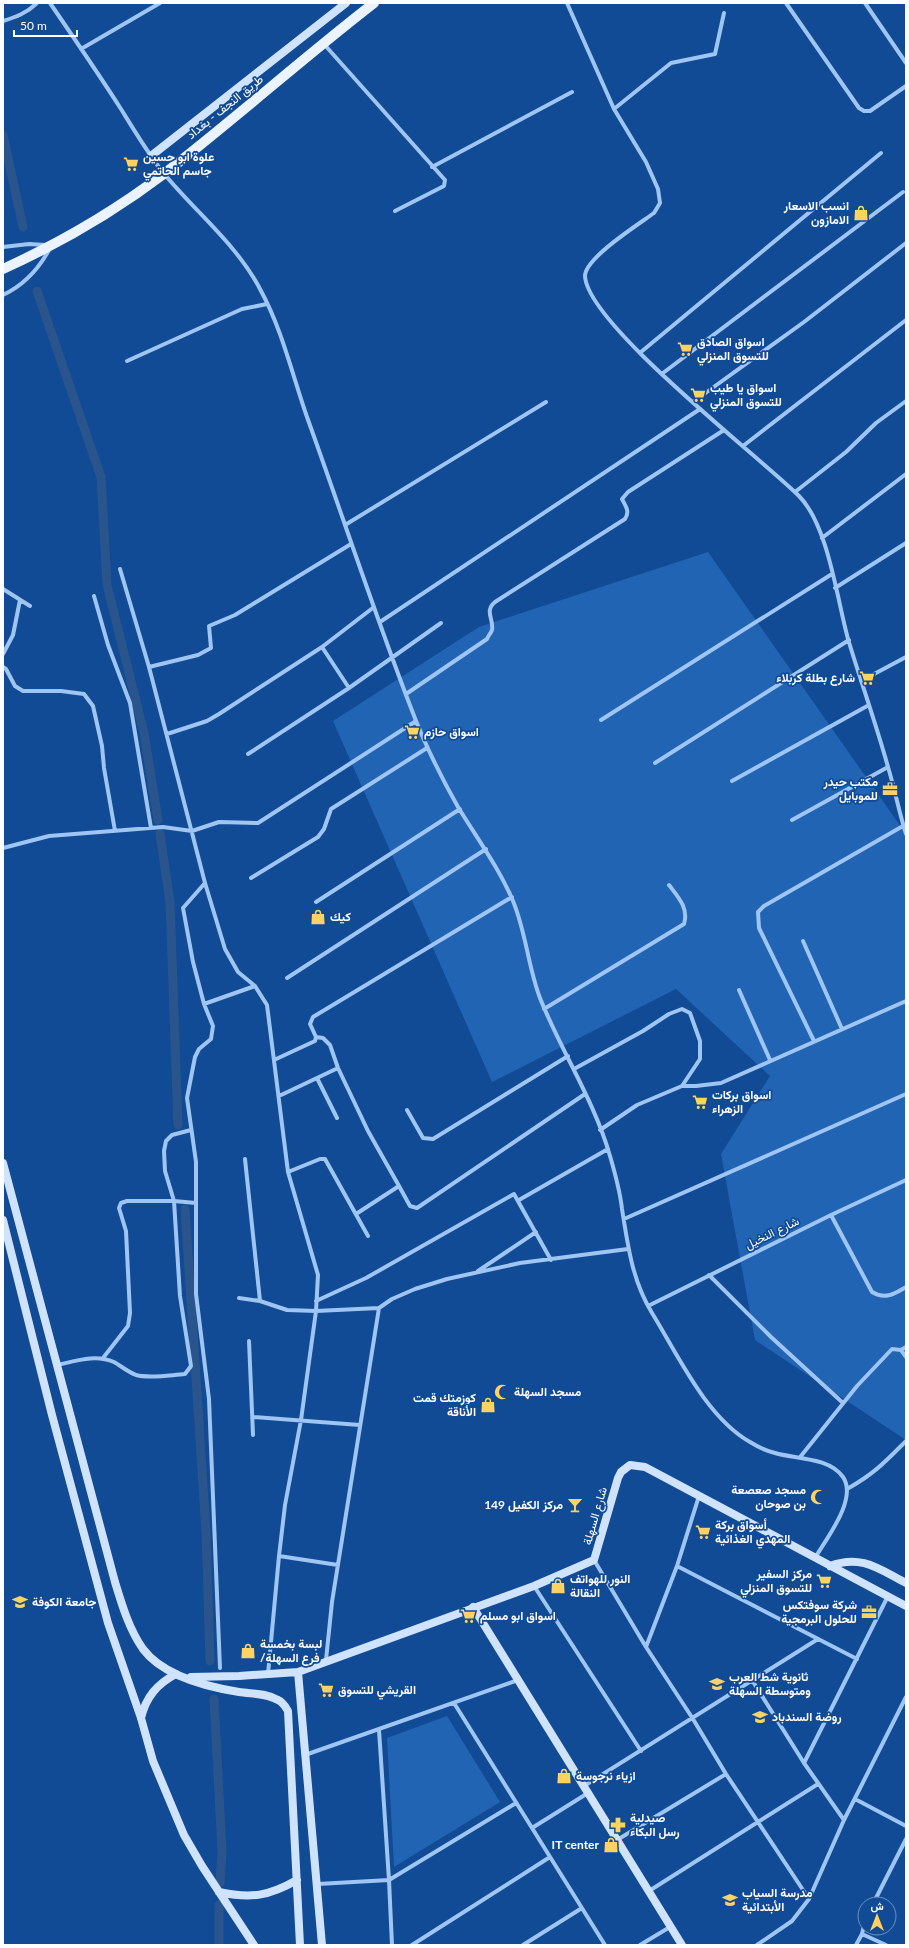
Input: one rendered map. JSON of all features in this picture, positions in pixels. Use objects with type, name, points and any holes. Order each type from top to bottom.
[{"type":"main road","points":[[151,156],[346,3]]},
{"type":"main road","name":"طريق النجف - بغداد","points":[[3,269],[52,245],[98,218],[164,173],[374,3]]},
{"type":"main road","points":[[3,1163],[56,1365],[124,1613],[144,1650],[162,1667],[176,1674],[216,1688],[266,1695],[277,1699],[286,1707],[288,1711],[300,1945]]},
{"type":"main road","points":[[3,1220],[52,1415],[108,1623],[141,1718],[153,1761],[184,1835],[254,1945]]},
{"type":"main road","name":"شارع السهلة","points":[[186,1677],[268,1675],[298,1672],[326,1660],[534,1586],[594,1560],[618,1478],[625,1468],[635,1465],[645,1467],[699,1495],[906,1606]]},
{"type":"main road","points":[[830,1566],[850,1561],[864,1563],[906,1583]]},
{"type":"main road","points":[[473,1607],[682,1945]]},
{"type":"main road","points":[[298,1672],[318,1884],[322,1945]]},
{"type":"main road","points":[[141,1718],[149,1696],[165,1680],[176,1674]]},
{"type":"main road","points":[[219,1892],[239,1896],[260,1896],[279,1890],[297,1880]]},
{"type":"street","points":[[3,21],[15,18],[37,3]]},
{"type":"street","points":[[50,3],[151,156],[164,173],[245,265],[260,289],[279,329],[351,544],[427,748],[460,809],[486,850],[512,897],[520,922],[534,982],[544,1009],[574,1069],[608,1149],[619,1191],[628,1249],[634,1276],[648,1306],[703,1396],[719,1416],[737,1434],[752,1444],[780,1455],[801,1456],[819,1462],[836,1470],[843,1477],[847,1489],[846,1502],[815,1558]]},
{"type":"street","points":[[80,49],[160,3]]},
{"type":"street","points":[[568,3],[614,109],[646,162],[658,189],[660,203],[654,212],[588,263],[585,276],[594,301],[622,334],[700,409],[795,492],[807,505],[816,519],[849,640],[888,767],[906,834]]},
{"type":"street","points":[[786,3],[859,108],[864,111],[870,111],[906,86]]},
{"type":"street","points":[[864,3],[906,63]]},
{"type":"street","points":[[614,109],[671,63],[715,54],[724,13]]},
{"type":"street","points":[[323,43],[445,180],[445,184],[395,211]]},
{"type":"street","points":[[432,167],[572,92]]},
{"type":"street","points":[[641,352],[881,153]]},
{"type":"street","points":[[663,373],[903,192]]},
{"type":"street","points":[[693,402],[804,322],[906,243]]},
{"type":"street","points":[[3,247],[29,244],[52,245]]},
{"type":"street","points":[[3,295],[15,288],[32,274],[52,245]]},
{"type":"street","points":[[127,361],[242,309],[267,304]]},
{"type":"street","points":[[743,446],[906,320]]},
{"type":"street","points":[[795,492],[846,452],[876,423],[906,401]]},
{"type":"street","points":[[345,525],[546,402]]},
{"type":"street","points":[[380,622],[700,409]]},
{"type":"street","points":[[406,694],[487,639],[492,630],[489,611],[495,602],[625,519],[628,514],[628,509],[622,499],[628,492],[724,430]]},
{"type":"street","points":[[822,538],[906,474]]},
{"type":"street","points":[[835,588],[906,543]]},
{"type":"street","points":[[149,667],[198,655],[211,648],[209,626],[236,615],[351,544]]},
{"type":"street","points":[[120,569],[149,667],[205,883],[225,949],[238,972],[256,986],[268,1005],[288,1172],[318,1275],[316,1311],[301,1420],[286,1505],[279,1556],[268,1675]]},
{"type":"street","points":[[601,720],[832,574]]},
{"type":"street","points":[[3,589],[30,606]]},
{"type":"street","points":[[94,596],[108,645],[130,703],[151,828]]},
{"type":"street","points":[[3,654],[13,635],[20,600]]},
{"type":"street","points":[[167,734],[207,721],[322,647],[374,607]]},
{"type":"street","points":[[248,754],[349,688],[441,623]]},
{"type":"street","points":[[655,763],[849,640]]},
{"type":"street","points":[[322,647],[349,688]]},
{"type":"street","points":[[861,680],[906,657]]},
{"type":"street","points":[[3,667],[6,669],[15,686],[22,691],[60,691],[84,694],[94,706],[102,746],[104,768],[115,831]]},
{"type":"street","points":[[732,781],[869,705]]},
{"type":"street","points":[[3,848],[49,836],[163,826],[192,831],[219,822],[258,823],[416,721]]},
{"type":"street","points":[[251,878],[318,837],[324,830],[331,809],[427,748]]},
{"type":"street","points":[[792,820],[888,767]]},
{"type":"street","points":[[316,902],[460,809]]},
{"type":"street","points":[[814,1041],[759,928],[758,912],[764,906],[903,826]]},
{"type":"street","points":[[287,978],[486,850]]},
{"type":"street","points":[[205,883],[183,908],[188,938],[204,1004],[213,1026],[211,1039],[199,1049],[196,1056],[187,1098],[196,1162],[196,1294],[209,1399],[220,1668]]},
{"type":"street","points":[[544,1009],[684,924],[684,907],[669,885]]},
{"type":"street","points":[[274,1060],[313,1044],[316,1037],[310,1024],[313,1017],[512,897]]},
{"type":"street","points":[[803,941],[842,1029]]},
{"type":"street","points":[[204,1004],[256,986]]},
{"type":"street","points":[[739,990],[770,1060]]},
{"type":"street","points":[[600,1130],[637,1105],[682,1086],[721,1083],[906,1001]]},
{"type":"street","points":[[574,1069],[643,1031],[669,1014],[682,1009],[690,1013],[700,1041],[700,1059],[682,1086]]},
{"type":"street","points":[[316,1037],[323,1038],[330,1045],[338,1068],[368,1131],[410,1206],[417,1208],[585,1094]]},
{"type":"street","points":[[407,1110],[423,1138],[433,1139],[568,1056]]},
{"type":"street","points":[[279,1096],[338,1068]]},
{"type":"street","points":[[317,1078],[337,1118]]},
{"type":"street","points":[[624,1219],[906,1094]]},
{"type":"street","points":[[56,1365],[90,1358],[103,1358],[124,1367],[134,1374],[145,1376],[185,1374],[191,1366],[180,1296],[174,1201],[165,1171],[164,1151],[166,1141],[172,1135],[191,1130]]},
{"type":"street","points":[[519,1200],[608,1149]]},
{"type":"street","points":[[244,1159],[260,1301]]},
{"type":"street","points":[[288,1172],[320,1159],[325,1159],[368,1236]]},
{"type":"street","name":"شارع النخيل","points":[[648,1306],[831,1215],[906,1180]]},
{"type":"street","points":[[356,1214],[399,1186]]},
{"type":"street","points":[[316,1301],[366,1278],[514,1194],[519,1200],[551,1260]]},
{"type":"street","points":[[103,1358],[128,1326],[130,1313],[126,1231],[119,1208],[121,1203],[174,1201],[196,1203]]},
{"type":"street","points":[[831,1215],[872,1292],[879,1296],[889,1296],[906,1287]]},
{"type":"street","points":[[476,1273],[536,1232]]},
{"type":"street","points":[[239,1298],[260,1301],[287,1310],[316,1311],[379,1308],[392,1299],[415,1289],[447,1279],[520,1263],[628,1249]]},
{"type":"street","points":[[709,1275],[771,1337],[843,1402]]},
{"type":"street","points":[[326,1660],[338,1565],[379,1308]]},
{"type":"street","points":[[249,1341],[253,1435]]},
{"type":"street","points":[[801,1456],[843,1402],[892,1349],[901,1350],[906,1347]]},
{"type":"street","points":[[901,1350],[906,1357]]},
{"type":"street","points":[[253,1417],[360,1425]]},
{"type":"street","points":[[847,1489],[867,1478],[883,1465],[906,1441]]},
{"type":"street","points":[[646,1647],[677,1566],[699,1495]]},
{"type":"street","points":[[279,1556],[338,1565]]},
{"type":"street","points":[[594,1560],[646,1647],[693,1719],[726,1774],[809,1899]]},
{"type":"street","points":[[677,1566],[856,1659]]},
{"type":"street","points":[[534,1586],[641,1751]]},
{"type":"street","points":[[804,1763],[888,1596]]},
{"type":"street","points":[[532,1828],[641,1751],[818,1639]]},
{"type":"street","points":[[306,1755],[518,1680]]},
{"type":"street","points":[[752,1680],[804,1763],[844,1820]]},
{"type":"street","points":[[756,1945],[792,1921],[809,1899],[844,1820],[906,1697]]},
{"type":"street","points":[[454,1703],[605,1945]]},
{"type":"street","points":[[379,1730],[392,1945]]},
{"type":"street","points":[[617,1840],[726,1774]]},
{"type":"street","points":[[648,1891],[818,1784]]},
{"type":"street","points":[[855,1799],[906,1826]]},
{"type":"street","points":[[318,1884],[389,1880],[516,1803]]},
{"type":"street","points":[[878,1896],[906,1839]]},
{"type":"street","points":[[412,1945],[550,1857]]},
{"type":"street","points":[[523,1945],[582,1908]]},
{"type":"street","points":[[640,1945],[670,1927]]},
{"type":"street","points":[[856,1945],[861,1936]]},
{"type":"street","points":[[866,1936],[886,1945]]},
{"type":"shaded area","points":[[708,552],[906,834],[906,1440],[755,1340],[721,1154],[770,1076],[676,989],[492,1082],[333,721],[479,627]]},
{"type":"shaded area","points":[[447,1716],[500,1802],[394,1867],[387,1738]]},
{"type":"waterway","points":[[3,135],[23,227]]},
{"type":"waterway","points":[[37,291],[101,477],[107,585],[144,733],[158,820]]},
{"type":"waterway","points":[[160,834],[170,902],[178,1125]]},
{"type":"waterway","points":[[185,1209],[206,1532],[210,1661]]},
{"type":"waterway","points":[[214,1699],[222,1851],[220,1883]]},
{"type":"waterway","points":[[219,1905],[219,1945]]},
{"type":"place","name":"علوة ابو حسين جاسم الحاتمي","points":[[131,164]]},
{"type":"place","name":"انسب الاسعار الامازون","points":[[861,213]]},
{"type":"place","name":"اسواق الصادق للتسوق المنزلي","points":[[685,349]]},
{"type":"place","name":"اسواق يا طيب للتسوق المنزلي","points":[[698,395]]},
{"type":"place","name":"شارع بطلة كربلاء","points":[[867,678]]},
{"type":"place","name":"اسواق حازم","points":[[412,732]]},
{"type":"place","name":"مكتب حيدر للموبايل","points":[[890,789]]},
{"type":"place","name":"كيك","points":[[318,917]]},
{"type":"place","name":"اسواق بركات الزهراء","points":[[700,1102]]},
{"type":"place","name":"مسجد السهلة","points":[[502,1392]]},
{"type":"place","name":"كوزمتك قمت الأناقة","points":[[488,1405]]},
{"type":"place","name":"مسجد صعصعة بن صوحان","points":[[818,1497]]},
{"type":"place","name":"مركز الكفيل 149","points":[[575,1505]]},
{"type":"place","name":"أسواق بركة المهدي الغذائية","points":[[703,1532]]},
{"type":"place","name":"مركز السفير للتسوق المنزلي","points":[[824,1581]]},
{"type":"place","name":"النور للهواتف النقالة","points":[[558,1586]]},
{"type":"place","name":"جامعة الكوفة","points":[[20,1602]]},
{"type":"place","name":"شركة سوفتكس للحلول البرمجية","points":[[869,1612]]},
{"type":"place","name":"اسواق ابو مسلم","points":[[468,1616]]},
{"type":"place","name":"لبسة بخمسة /فرع السهلة","points":[[248,1651]]},
{"type":"place","name":"ثانوية شط العرب ومتوسطة السهلة","points":[[717,1684]]},
{"type":"place","name":"القريشي للتسوق","points":[[326,1690]]},
{"type":"place","name":"روضة السندباد","points":[[760,1717]]},
{"type":"place","name":"ازياء نرجوسة","points":[[564,1776]]},
{"type":"place","name":"صيدلية رسل البكاء","points":[[618,1825]]},
{"type":"place","name":"IT center","points":[[611,1845]]},
{"type":"place","name":"مدرسة السياب الأبتدائية","points":[[730,1900]]}]
